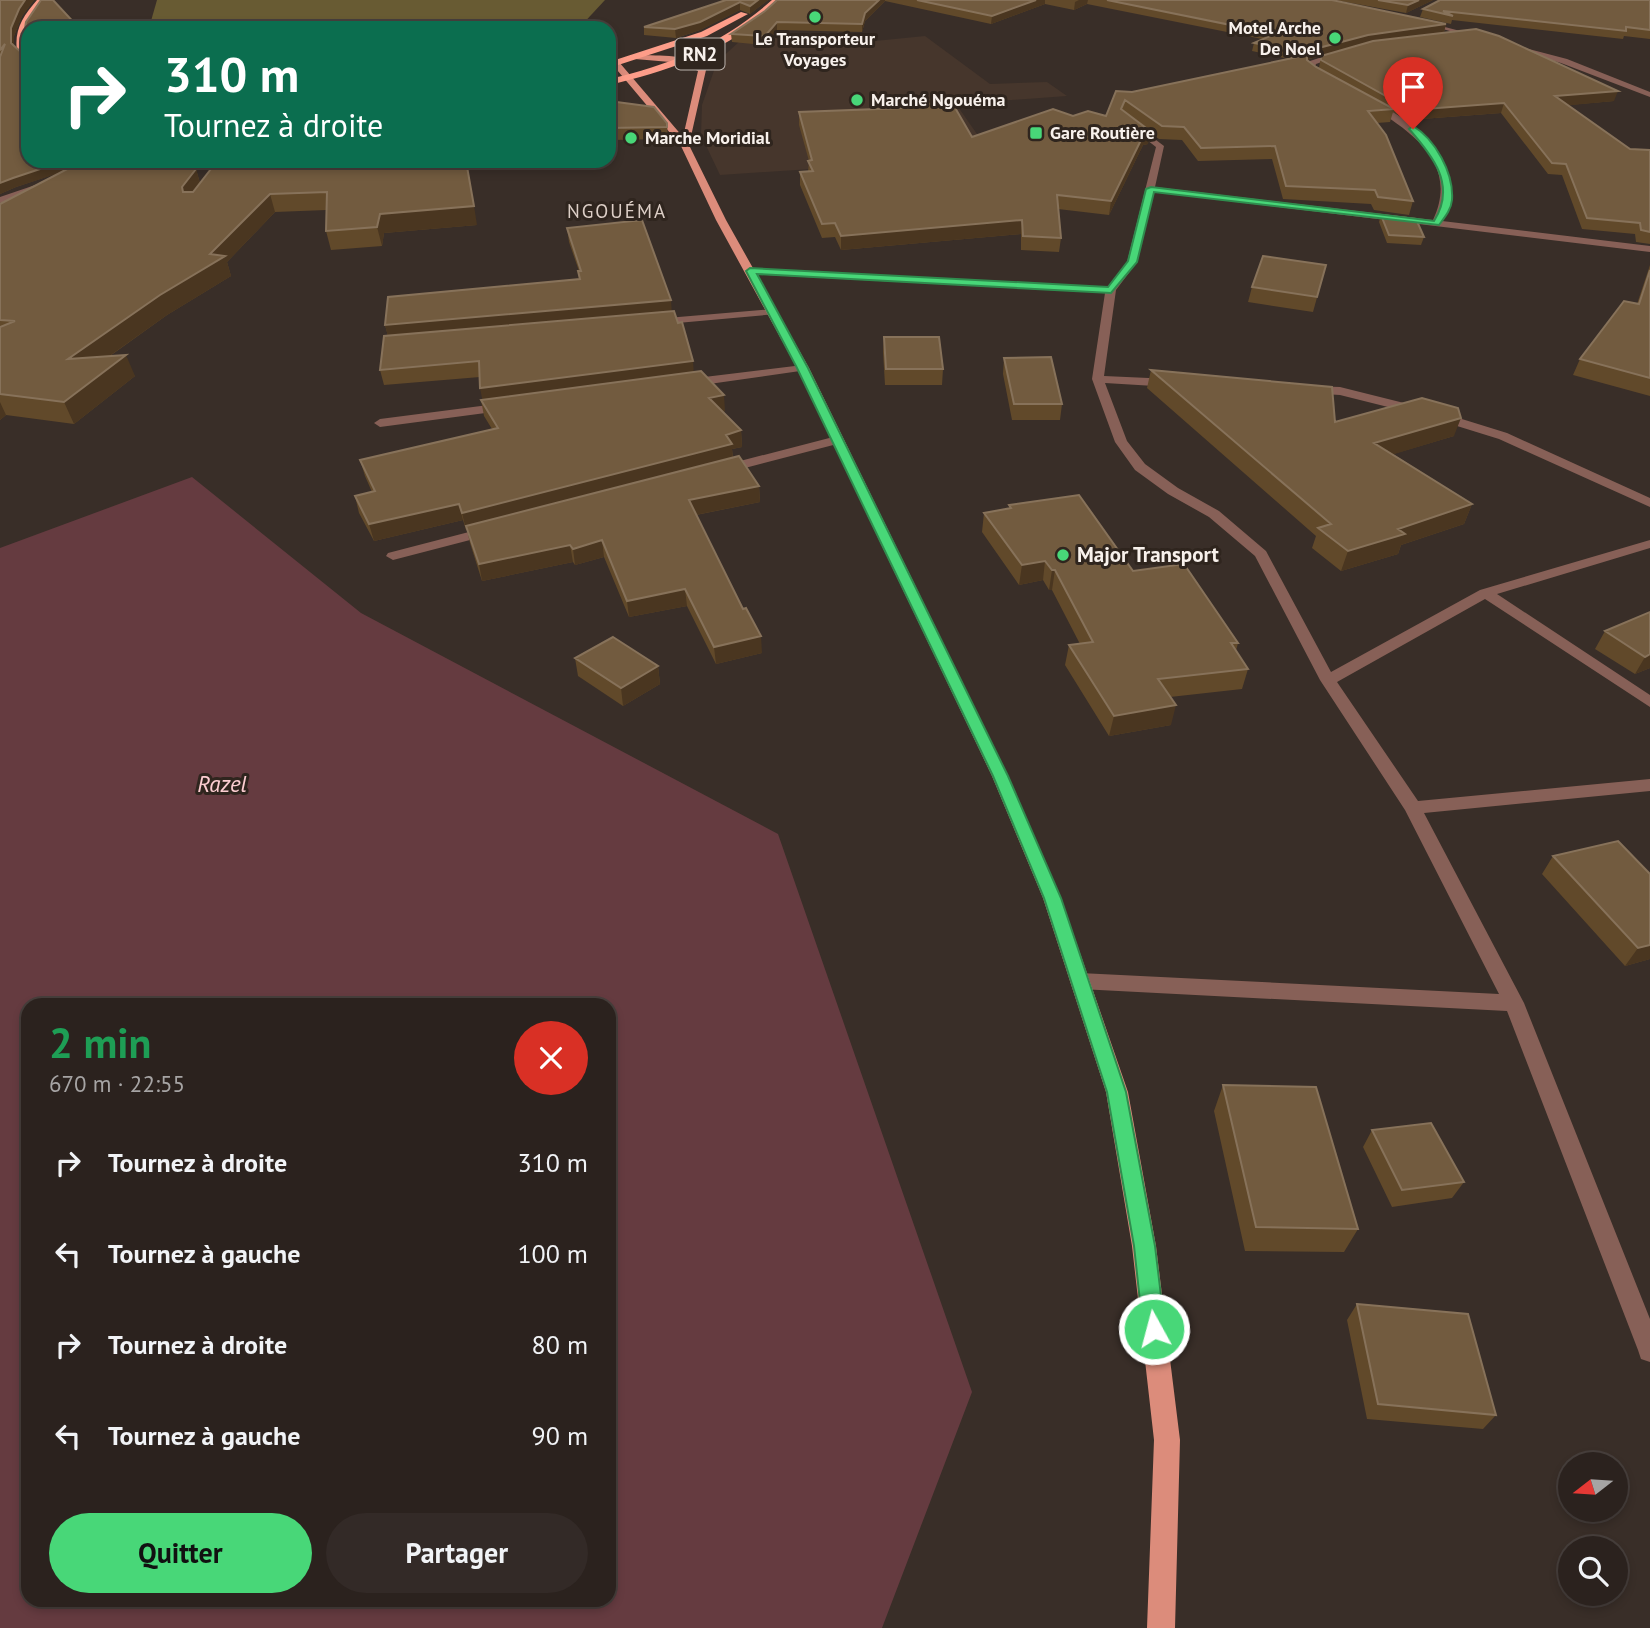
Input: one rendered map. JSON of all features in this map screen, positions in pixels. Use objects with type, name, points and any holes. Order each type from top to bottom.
[{"type":"highway","points":[[24,21],[41,0]]},
{"type":"highway","name":"RN2","points":[[616,81],[682,61],[723,42],[756,21],[776,0]]},
{"type":"highway","name":"RN2","points":[[616,63],[704,34],[776,0]]},
{"type":"highway","points":[[21,29],[21,51]]},
{"type":"highway","points":[[702,71],[718,53],[723,42]]},
{"type":"highway","points":[[635,108],[658,112]]},
{"type":"main road","points":[[638,57],[682,61],[695,65],[702,71],[685,145]]},
{"type":"main road","points":[[616,67],[685,145],[721,220],[803,368],[1000,776],[1052,898],[1117,1092],[1144,1246],[1167,1440],[1161,1628]]},
{"type":"street","points":[[1419,21],[1564,61],[1650,95]]},
{"type":"street","points":[[1435,37],[1470,35]]},
{"type":"street","points":[[1337,84],[1310,70],[1312,63],[1354,50]]},
{"type":"street","points":[[1365,100],[1413,129],[1433,149],[1444,174],[1448,198],[1445,210],[1436,223]]},
{"type":"street","points":[[1124,117],[1160,146],[1132,262],[1111,290],[1098,379],[1121,442],[1140,467],[1173,491],[1214,514],[1261,554],[1328,680],[1413,808],[1514,1003],[1650,1350]]},
{"type":"street","points":[[76,176],[107,168]]},
{"type":"street","points":[[0,200],[64,178]]},
{"type":"street","points":[[1151,189],[1650,249]]},
{"type":"street","points":[[750,271],[1111,290]]},
{"type":"street","points":[[636,324],[773,312]]},
{"type":"street","points":[[680,384],[803,368]]},
{"type":"street","points":[[1098,379],[1178,383]]},
{"type":"street","points":[[1300,389],[1340,391],[1432,414],[1503,436],[1650,503]]},
{"type":"street","points":[[380,424],[517,405]]},
{"type":"street","points":[[703,475],[837,440]]},
{"type":"street","points":[[393,556],[501,528]]},
{"type":"street","points":[[1328,680],[1485,593],[1650,544]]},
{"type":"street","points":[[1485,593],[1650,702]]},
{"type":"street","points":[[1413,808],[1650,785]]},
{"type":"street","points":[[1080,981],[1514,1003]]},
{"type":"shaded area","points":[[157,0],[605,0],[586,21],[151,21]]},
{"type":"shaded area","name":"Marché Ngouéma","points":[[752,30],[875,41],[925,36],[990,84],[1047,82],[1067,96],[956,104],[993,157],[720,175],[701,135],[702,105],[717,62]]},
{"type":"water","name":"Razel","points":[[192,477],[361,613],[778,834],[972,1392],[882,1628],[0,1628],[0,548]]},
{"type":"building","points":[[0,0],[25,0],[11,28],[11,43],[21,52],[21,168],[43,168],[0,183],[0,57],[5,44],[0,50]]},
{"type":"building","points":[[41,0],[53,0],[72,21],[27,21]]},
{"type":"building","points":[[726,0],[758,0],[750,6],[740,2],[700,22],[675,29],[644,27]]},
{"type":"building","points":[[777,0],[879,0],[865,13],[862,24],[777,22],[765,36],[731,34]]},
{"type":"building","points":[[917,0],[1036,0],[992,16]]},
{"type":"building","points":[[1107,0],[1332,0],[1446,24],[1368,35],[1311,50],[1308,54],[1254,43],[1275,34]]},
{"type":"building","points":[[1378,0],[1419,0],[1408,5]]},
{"type":"building","points":[[1440,0],[1650,0],[1650,30],[1626,27],[1626,31],[1443,11],[1453,16],[1423,9]]},
{"type":"building","points":[[1476,29],[1499,36],[1618,91],[1555,96],[1630,149],[1650,150],[1650,232],[1641,230],[1640,223],[1587,218],[1566,164],[1552,163],[1504,103],[1411,110],[1321,60],[1321,56],[1373,41]]},
{"type":"building","points":[[1307,55],[1307,60],[1316,67],[1394,109],[1368,111],[1386,135],[1413,201],[1378,197],[1375,190],[1286,186],[1275,146],[1201,148],[1184,127],[1162,126],[1125,100],[1121,109],[1150,131],[1145,132],[1111,201],[1057,195],[1061,238],[1023,236],[1022,220],[841,236],[835,223],[822,224],[800,172],[813,171],[808,161],[812,160],[799,112],[904,108],[901,101],[950,99],[972,137],[1053,109],[1073,116],[1088,111],[1106,116],[1116,91],[1132,92]]},
{"type":"building","points":[[616,102],[654,107],[667,123],[667,127],[616,128]]},
{"type":"building","points":[[69,168],[196,169],[182,187],[183,192],[193,192],[211,169],[467,168],[474,206],[380,214],[377,227],[326,231],[327,192],[270,194],[210,254],[225,256],[160,295],[68,359],[126,355],[64,402],[0,394],[0,327],[15,321],[0,320],[0,204]]},
{"type":"building","points":[[1381,215],[1416,219],[1424,237],[1389,235]]},
{"type":"building","points":[[642,220],[671,300],[385,325],[388,297],[580,279],[578,271],[581,271],[567,228]]},
{"type":"building","points":[[1263,256],[1326,265],[1317,297],[1252,287]]},
{"type":"building","points":[[1650,270],[1650,378],[1580,359],[1624,301],[1639,304]]},
{"type":"building","points":[[674,311],[678,323],[682,322],[693,361],[480,388],[479,361],[380,370],[384,336]]},
{"type":"building","points":[[884,337],[939,337],[943,369],[886,369]]},
{"type":"building","points":[[1051,357],[1062,404],[1014,404],[1004,358]]},
{"type":"building","points":[[1151,370],[1332,387],[1335,422],[1422,398],[1458,408],[1461,418],[1374,443],[1472,504],[1398,529],[1405,534],[1348,551],[1318,528],[1331,524]]},
{"type":"building","points":[[701,371],[724,395],[709,398],[741,430],[726,435],[732,444],[462,513],[459,504],[369,524],[355,496],[375,491],[360,460],[498,428],[481,400]]},
{"type":"building","points":[[739,456],[759,486],[689,500],[743,609],[746,608],[761,636],[714,647],[685,589],[627,601],[602,540],[573,549],[570,545],[479,564],[466,526]]},
{"type":"building","points":[[1079,495],[1133,571],[1184,564],[1238,643],[1231,643],[1248,669],[1158,679],[1176,705],[1114,716],[1069,645],[1093,642],[1055,570],[1045,561],[1022,565],[984,513],[1011,508],[1009,505]]},
{"type":"building","points":[[1650,612],[1650,654],[1645,657],[1605,631]]},
{"type":"building","points":[[613,637],[658,666],[621,688],[575,658]]},
{"type":"building","points":[[1618,841],[1650,874],[1650,945],[1638,948],[1553,856]]},
{"type":"building","points":[[1223,1085],[1316,1087],[1358,1229],[1256,1227]]},
{"type":"building","points":[[1431,1123],[1464,1182],[1402,1190],[1372,1130]]},
{"type":"building","points":[[1357,1304],[1468,1314],[1496,1415],[1378,1404]]},
{"type":"place","name":"Le Transporteur Voyages","points":[[815,17]]},
{"type":"place","name":"Motel Arche De Noel","points":[[1335,38]]},
{"type":"place","name":"Marché Ngouéma","points":[[857,100]]},
{"type":"place","name":"Gare Routière","points":[[1036,133]]},
{"type":"place","name":"Marche Moridial","points":[[631,138]]},
{"type":"place","name":"Major Transport","points":[[1063,555]]},
{"type":"district","name":"NGOUÉMA","points":[[617,211]]},
{"type":"route","points":[[1154,1329],[1144,1246],[1117,1092],[1052,898],[1000,776],[803,368],[750,271],[1111,290],[1132,262],[1151,189],[1436,223],[1445,210],[1448,198],[1444,174],[1433,149],[1413,129]]}]
